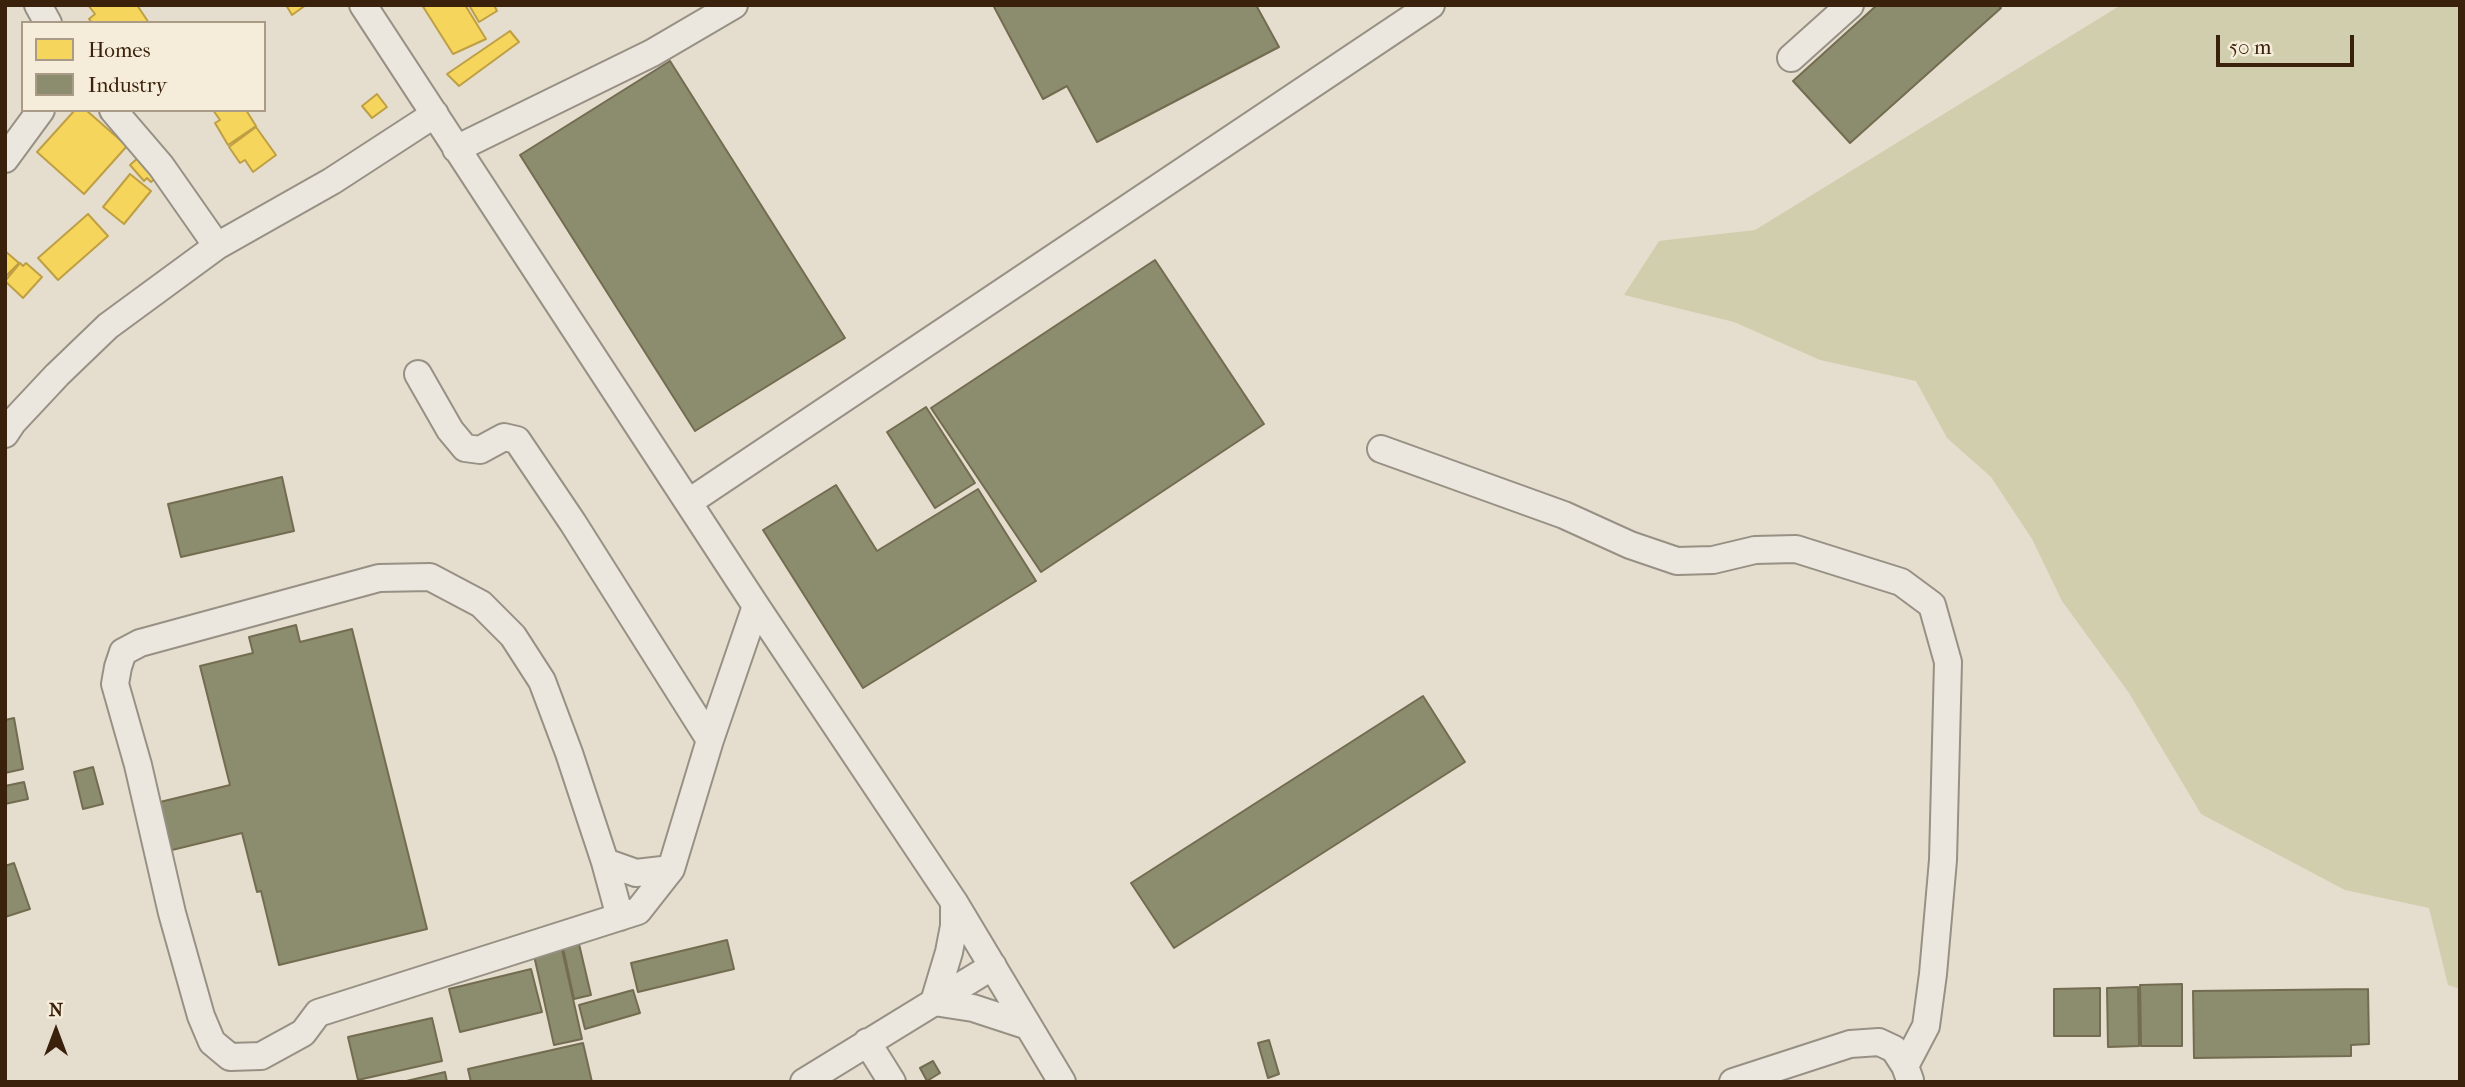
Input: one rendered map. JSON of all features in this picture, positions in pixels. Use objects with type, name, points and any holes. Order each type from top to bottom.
[{"type":"street","points":[[38,5],[47,21]]},
{"type":"street","points":[[363,5],[756,606],[954,902],[1062,1082]]},
{"type":"street","points":[[456,149],[652,52],[734,5]]},
{"type":"street","points":[[689,502],[1431,5]]},
{"type":"street","points":[[1791,58],[1850,5]]},
{"type":"street","points":[[5,159],[40,112]]},
{"type":"street","points":[[115,112],[161,166],[217,246]]},
{"type":"street","points":[[5,434],[73,358],[108,326],[217,246],[332,181],[435,114]]},
{"type":"street","points":[[418,374],[450,430],[465,447],[480,450],[504,437],[517,440],[573,523],[710,740]]},
{"type":"street","points":[[1381,449],[1564,515],[1630,545],[1676,561],[1713,560],[1755,550],[1796,549],[1902,582],[1932,605],[1948,662],[1943,860],[1926,1026],[1908,1074]]},
{"type":"street","points":[[620,917],[569,753],[542,681],[513,636],[481,604],[430,577],[379,578],[141,643],[123,652],[115,684],[138,765],[172,913],[205,1024],[212,1042],[230,1057],[261,1056],[303,1033],[318,1013],[620,917],[638,911],[671,869],[710,740],[756,606]]},
{"type":"street","points":[[605,862],[636,873],[671,869]]},
{"type":"street","points":[[933,1002],[949,952],[954,926],[954,902]]},
{"type":"street","points":[[804,1082],[993,966]]},
{"type":"street","points":[[933,1002],[973,1008],[1028,1026]]},
{"type":"street","points":[[867,1042],[892,1082]]},
{"type":"street","points":[[1733,1082],[1850,1044],[1879,1042],[1894,1049],[1908,1074]]},
{"type":"shaded area","points":[[2121,5],[2460,5],[2460,989],[2448,985],[2429,908],[2345,890],[2201,814],[2129,693],[2062,601],[2032,539],[1991,477],[1947,438],[1916,381],[1820,360],[1734,322],[1624,295],[1659,241],[1755,230]]},
{"type":"building: Homes","points":[[88,5],[137,5],[148,21],[90,21],[89,19],[95,14]]},
{"type":"building: Homes","points":[[286,5],[306,5],[292,15]]},
{"type":"building: Homes","points":[[422,5],[465,5],[486,39],[453,54]]},
{"type":"building: Homes","points":[[469,5],[494,5],[497,11],[479,22]]},
{"type":"building: Homes","points":[[510,31],[519,42],[459,86],[447,74]]},
{"type":"building: Homes","points":[[377,94],[387,107],[372,118],[362,106]]},
{"type":"building: Homes","points":[[73,112],[88,112],[127,146],[84,194],[37,152]]},
{"type":"building: Homes","points":[[214,112],[247,112],[256,126],[228,145],[215,123],[220,120]]},
{"type":"building: Homes","points":[[256,127],[276,155],[253,172],[245,160],[240,163],[229,147]]},
{"type":"building: Homes","points":[[140,156],[158,176],[151,182],[147,178],[144,181],[130,165]]},
{"type":"building: Homes","points":[[130,174],[151,191],[124,224],[103,207]]},
{"type":"building: Homes","points":[[88,214],[108,236],[58,280],[38,258]]},
{"type":"building: Homes","points":[[5,251],[19,263],[5,277]]},
{"type":"building: Homes","points":[[20,263],[23,266],[26,263],[42,277],[23,298],[5,281]]},
{"type":"building: Industry","points":[[993,5],[1256,5],[1279,47],[1097,142],[1067,86],[1043,99]]},
{"type":"building: Industry","points":[[1877,5],[1998,5],[2001,8],[1850,143],[1793,81]]},
{"type":"building: Industry","points":[[670,61],[845,338],[695,431],[520,155]]},
{"type":"building: Industry","points":[[1155,260],[1264,424],[1041,572],[931,408]]},
{"type":"building: Industry","points":[[926,407],[975,483],[935,508],[887,432]]},
{"type":"building: Industry","points":[[282,477],[294,531],[181,557],[168,504]]},
{"type":"building: Industry","points":[[836,485],[877,551],[978,489],[1036,581],[863,688],[763,530]]},
{"type":"building: Industry","points":[[296,625],[300,642],[352,629],[427,929],[279,965],[261,891],[257,892],[242,833],[172,850],[160,802],[230,785],[200,666],[253,653],[249,637]]},
{"type":"building: Industry","points":[[1423,696],[1465,762],[1174,948],[1131,883]]},
{"type":"building: Industry","points":[[14,718],[23,769],[5,773],[5,720]]},
{"type":"building: Industry","points":[[93,767],[103,804],[83,809],[74,772]]},
{"type":"building: Industry","points":[[24,782],[28,799],[5,804],[5,786]]},
{"type":"building: Industry","points":[[14,863],[30,909],[5,917],[5,866]]},
{"type":"building: Industry","points":[[727,940],[734,969],[638,992],[631,963]]},
{"type":"building: Industry","points":[[579,944],[591,995],[574,999],[563,948]]},
{"type":"building: Industry","points":[[561,945],[582,1039],[554,1045],[533,951]]},
{"type":"building: Industry","points":[[531,969],[542,1012],[460,1032],[449,989]]},
{"type":"building: Industry","points":[[2182,984],[2182,1046],[2141,1046],[2140,985]]},
{"type":"building: Industry","points":[[2138,987],[2139,1046],[2108,1047],[2107,988]]},
{"type":"building: Industry","points":[[2100,988],[2100,1036],[2054,1036],[2054,989]]},
{"type":"building: Industry","points":[[2368,989],[2369,1044],[2351,1045],[2351,1056],[2194,1058],[2193,991]]},
{"type":"building: Industry","points":[[633,990],[640,1013],[585,1029],[579,1005]]},
{"type":"building: Industry","points":[[432,1018],[442,1061],[358,1080],[348,1037]]},
{"type":"building: Industry","points":[[1269,1040],[1279,1074],[1268,1078],[1258,1043]]},
{"type":"building: Industry","points":[[583,1043],[592,1082],[471,1082],[468,1069]]},
{"type":"building: Industry","points":[[933,1061],[940,1073],[927,1081],[920,1068]]},
{"type":"building: Industry","points":[[445,1072],[447,1082],[402,1082]]}]
